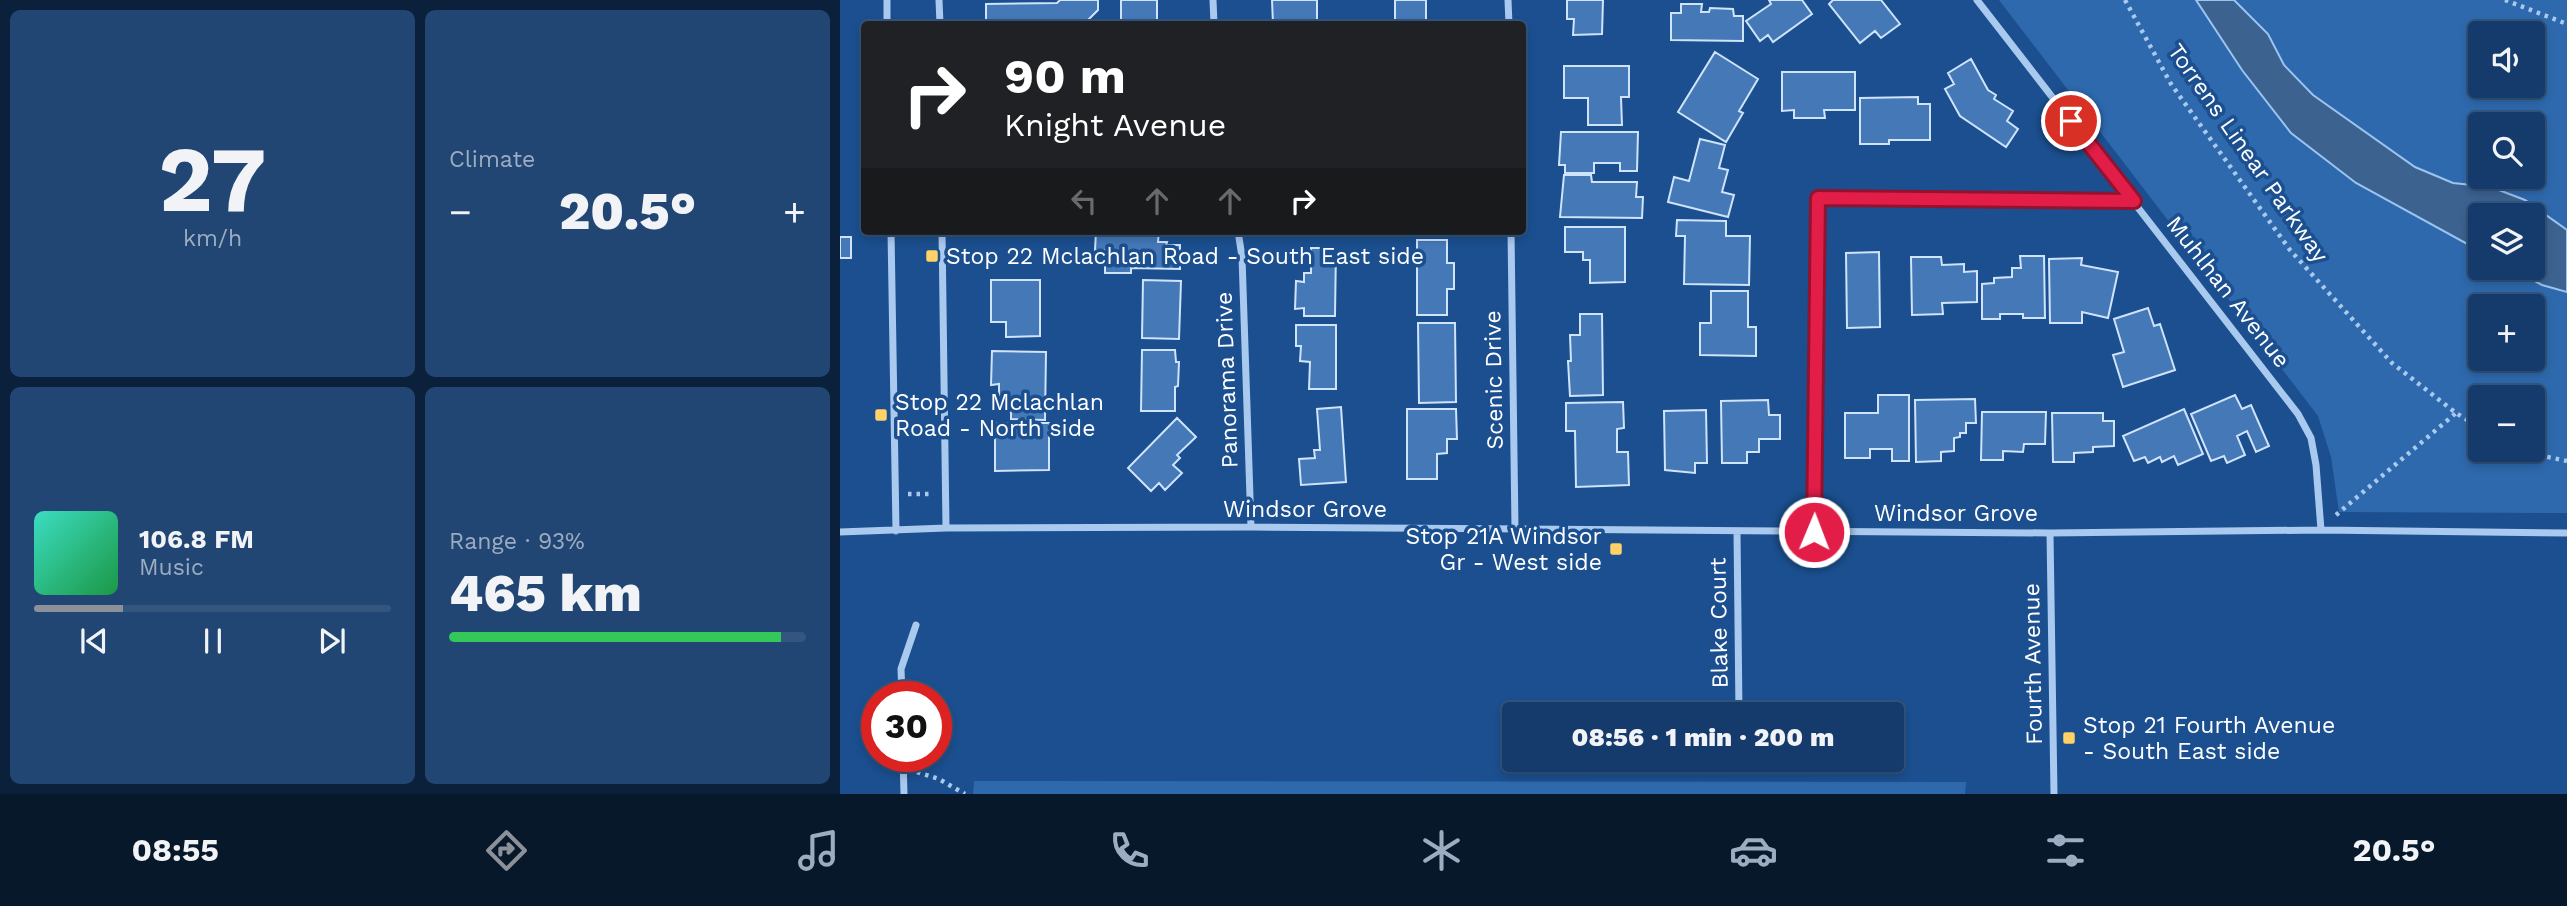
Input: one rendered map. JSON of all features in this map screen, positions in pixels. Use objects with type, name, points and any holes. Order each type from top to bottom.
[{"type":"street","points":[[887,0],[887,21]]},
{"type":"street","points":[[939,0],[940,21]]},
{"type":"street","points":[[1213,0],[1214,21]]},
{"type":"street","points":[[1508,0],[1508,21]]},
{"type":"street","name":"Muhlhan Avenue","points":[[1977,0],[2298,414],[2311,438],[2321,530]]},
{"type":"street","points":[[1814,532],[1818,198],[2134,201]]},
{"type":"street","points":[[891,235],[896,531]]},
{"type":"street","points":[[942,235],[946,528]]},
{"type":"street","name":"Panorama Drive","points":[[1238,235],[1251,527]]},
{"type":"street","name":"Scenic Drive","points":[[1511,235],[1515,529]]},
{"type":"street","name":"Windsor Grove","points":[[840,532],[946,528],[1251,527],[1814,532],[2321,530],[2567,533]]},
{"type":"street","name":"Blake Court","points":[[1737,531],[1739,702]]},
{"type":"street","name":"Fourth Avenue","points":[[2050,533],[2054,794]]},
{"type":"street","points":[[901,681],[901,670],[916,625]]},
{"type":"street","points":[[903,772],[904,794]]},
{"type":"path","name":"Torrens Linear Parkway","points":[[2126,0],[2171,84],[2290,250],[2392,363],[2468,420]]},
{"type":"path","points":[[2505,0],[2567,24]]},
{"type":"path","points":[[2321,530],[2350,501],[2456,413]]},
{"type":"path","points":[[2545,456],[2567,461]]},
{"type":"path","points":[[907,494],[930,494]]},
{"type":"path","points":[[918,772],[939,779],[965,794]]},
{"type":"shaded area","points":[[1999,0],[2567,0],[2567,513],[2339,512],[2331,457],[2318,416]]},
{"type":"shaded area","points":[[2196,0],[2234,0],[2268,34],[2284,65],[2313,95],[2415,167],[2453,183],[2468,185],[2468,189],[2496,189],[2529,203],[2468,203],[2468,244],[2356,183],[2291,133],[2242,70]]},
{"type":"shaded area","points":[[2545,214],[2567,230],[2567,292],[2533,280],[2545,280]]},
{"type":"shaded area","points":[[974,781],[1966,782],[1965,794],[973,794]]},
{"type":"building","points":[[1060,0],[1098,0],[1098,10],[1087,21],[986,21],[986,4],[1057,3]]},
{"type":"building","points":[[1121,0],[1157,0],[1157,21],[1121,21]]},
{"type":"building","points":[[1272,0],[1317,0],[1317,21],[1273,21]]},
{"type":"building","points":[[1395,0],[1426,0],[1426,20],[1436,20],[1436,21],[1395,21]]},
{"type":"building","points":[[1567,0],[1603,0],[1602,34],[1573,35],[1574,19],[1567,19]]},
{"type":"building","points":[[1769,0],[1802,0],[1812,14],[1773,42],[1768,35],[1760,41],[1746,21],[1771,4]]},
{"type":"building","points":[[1833,0],[1881,0],[1900,24],[1881,38],[1875,31],[1860,43],[1829,4]]},
{"type":"building","points":[[1681,4],[1702,4],[1701,12],[1709,12],[1710,8],[1733,9],[1734,16],[1743,16],[1743,41],[1671,40],[1671,13],[1681,13]]},
{"type":"building","points":[[1715,52],[1758,79],[1739,111],[1743,113],[1726,142],[1678,112]]},
{"type":"building","points":[[1971,59],[1988,90],[1996,95],[1994,99],[2013,111],[2007,121],[2018,129],[2006,147],[1960,116],[1945,89],[1954,84],[1948,73]]},
{"type":"building","points":[[1564,66],[1629,66],[1629,97],[1621,97],[1622,125],[1588,125],[1588,98],[1564,98]]},
{"type":"building","points":[[1782,72],[1855,72],[1855,110],[1824,110],[1825,118],[1794,118],[1794,110],[1782,111]]},
{"type":"building","points":[[1918,97],[1918,104],[1930,104],[1930,140],[1889,140],[1889,144],[1860,144],[1860,98]]},
{"type":"building","points":[[1561,132],[1638,132],[1637,171],[1620,171],[1620,163],[1594,163],[1594,173],[1565,173],[1565,165],[1559,165]]},
{"type":"building","points":[[1700,139],[1725,145],[1719,168],[1728,170],[1722,192],[1734,195],[1728,217],[1668,202],[1674,177],[1689,181]]},
{"type":"building","points":[[1564,175],[1591,175],[1592,182],[1637,182],[1636,197],[1643,197],[1642,218],[1560,217]]},
{"type":"building","points":[[1677,220],[1726,221],[1726,236],[1750,236],[1749,285],[1684,284],[1685,236],[1676,236]]},
{"type":"building","points":[[1565,227],[1625,227],[1625,282],[1590,283],[1590,260],[1583,260],[1583,252],[1565,252]]},
{"type":"building","points":[[1096,235],[1159,235],[1158,242],[1180,245],[1180,269],[1131,268],[1131,273],[1105,273],[1105,250],[1095,250]]},
{"type":"building","points":[[840,237],[851,237],[851,258],[840,258]]},
{"type":"building","points":[[1417,240],[1447,240],[1447,263],[1454,263],[1454,289],[1447,289],[1447,315],[1417,315]]},
{"type":"building","points":[[1311,248],[1336,248],[1335,316],[1304,316],[1304,308],[1295,309],[1296,281],[1304,282],[1304,273],[1311,273]]},
{"type":"building","points":[[1879,252],[1880,327],[1847,328],[1846,253]]},
{"type":"building","points":[[2020,256],[2044,256],[2045,318],[2000,314],[2000,319],[1982,319],[1982,284],[1994,283],[1994,278],[2012,277],[2012,268],[2021,268]]},
{"type":"building","points":[[1911,257],[1941,257],[1942,265],[1964,264],[1964,272],[1977,271],[1977,302],[1942,303],[1943,314],[1912,315]]},
{"type":"building","points":[[2082,258],[2081,265],[2118,272],[2108,318],[2082,312],[2082,323],[2050,323],[2049,259]]},
{"type":"building","points":[[991,280],[1040,280],[1040,336],[1006,337],[1006,322],[991,322]]},
{"type":"building","points":[[1143,280],[1181,281],[1179,339],[1142,338]]},
{"type":"building","points":[[1711,291],[1748,291],[1748,327],[1756,327],[1756,356],[1700,355],[1700,323],[1711,323]]},
{"type":"building","points":[[2148,308],[2154,326],[2160,324],[2175,370],[2123,387],[2113,355],[2124,352],[2114,319]]},
{"type":"building","points":[[1580,314],[1602,314],[1603,395],[1570,396],[1570,335],[1580,335]]},
{"type":"building","points":[[1418,323],[1455,323],[1456,402],[1419,403]]},
{"type":"building","points":[[1296,325],[1336,325],[1336,389],[1309,389],[1310,362],[1300,361],[1301,346],[1296,346]]},
{"type":"building","points":[[1142,350],[1175,350],[1176,362],[1179,362],[1175,411],[1141,411]]},
{"type":"building","points":[[992,351],[1046,352],[1045,420],[1011,419],[1011,412],[1005,412],[1005,397],[999,397],[999,384],[991,385]]},
{"type":"building","points":[[1878,395],[1909,395],[1909,461],[1892,461],[1892,449],[1870,449],[1870,458],[1845,458],[1845,413],[1878,413]]},
{"type":"building","points":[[2235,395],[2242,409],[2251,405],[2269,446],[2256,452],[2247,431],[2237,436],[2245,455],[2227,463],[2224,456],[2211,461],[2191,414]]},
{"type":"building","points":[[1975,399],[1976,423],[1966,423],[1966,433],[1960,433],[1960,437],[1954,438],[1954,451],[1941,452],[1941,461],[1916,462],[1915,400]]},
{"type":"building","points":[[1768,400],[1769,415],[1780,415],[1780,439],[1759,439],[1759,452],[1747,452],[1747,463],[1722,463],[1721,401]]},
{"type":"building","points":[[1623,402],[1624,428],[1617,429],[1617,452],[1628,452],[1629,485],[1576,487],[1575,431],[1566,431],[1566,403]]},
{"type":"building","points":[[1341,407],[1346,482],[1301,485],[1299,459],[1315,458],[1314,450],[1320,450],[1317,409]]},
{"type":"building","points":[[1407,409],[1456,409],[1457,439],[1447,439],[1447,453],[1437,454],[1437,479],[1407,479]]},
{"type":"building","points":[[2184,409],[2203,454],[2178,465],[2174,456],[2162,462],[2160,457],[2148,463],[2145,457],[2134,461],[2123,436]]},
{"type":"building","points":[[1706,410],[1707,463],[1695,463],[1695,473],[1665,470],[1664,411]]},
{"type":"building","points":[[1982,412],[2046,412],[2045,444],[2024,444],[2023,452],[2003,451],[2003,460],[1981,460]]},
{"type":"building","points":[[2052,413],[2103,413],[2103,421],[2114,421],[2114,446],[2093,447],[2093,452],[2074,453],[2074,462],[2053,462]]},
{"type":"building","points":[[1177,418],[1196,437],[1177,455],[1180,458],[1173,465],[1182,473],[1165,490],[1159,483],[1151,491],[1128,468]]},
{"type":"building","points":[[995,423],[1049,423],[1049,470],[995,471]]},
{"type":"place","name":"Stop 22 Mclachlan Road - South East side","points":[[932,256]]},
{"type":"place","name":"Stop 22 Mclachlan Road - North side","points":[[881,415]]},
{"type":"place","name":"Stop 21A Windsor Gr - West side","points":[[1616,549]]},
{"type":"place","name":"Stop 21 Fourth Avenue - South East side","points":[[2069,738]]},
{"type":"route","points":[[1814,532],[1818,198],[2134,201],[2071,121]]}]
